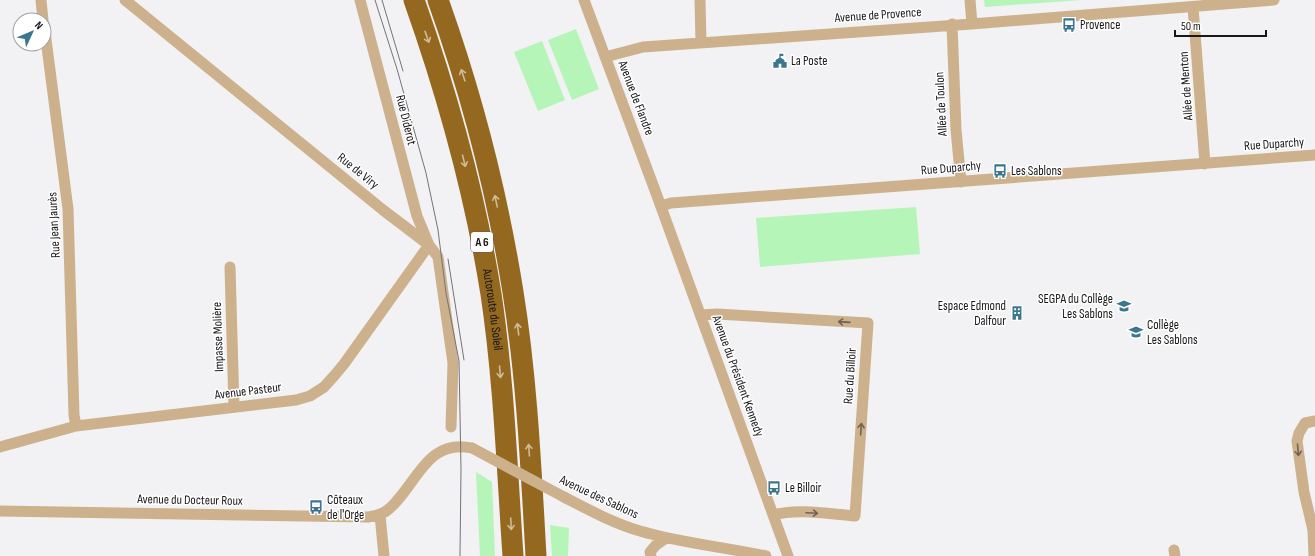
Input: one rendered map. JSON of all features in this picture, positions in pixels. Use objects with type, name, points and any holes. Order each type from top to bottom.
[{"type":"highway","name":"Autoroute du Soleil","points":[[414,0],[444,88],[471,189],[482,243],[498,345],[513,556]]},
{"type":"highway","name":"Autoroute du Soleil","points":[[438,0],[466,82],[480,132],[492,181],[513,293],[524,382],[536,556]]},
{"type":"street","points":[[41,0],[42,12]]},
{"type":"street","name":"Rue de Viry","points":[[125,0],[383,210],[429,245],[438,258],[453,363],[451,427]]},
{"type":"street","name":"Rue Diderot","points":[[360,0],[417,216],[429,245]]},
{"type":"street","name":"Avenue de Flandre","points":[[584,0],[661,206]]},
{"type":"street","points":[[700,0],[701,42]]},
{"type":"street","points":[[970,0],[972,24]]},
{"type":"street","name":"Avenue de Provence","points":[[605,56],[643,47],[701,42],[952,24],[972,24],[1274,0]]},
{"type":"street","name":"Allée de Menton","points":[[1193,6],[1205,164]]},
{"type":"street","name":"Allée de Toulon","points":[[952,24],[956,130],[961,182]]},
{"type":"street","name":"Rue Jean Jaurès","points":[[48,52],[68,209],[74,407],[76,426]]},
{"type":"street","name":"Rue Duparchy","points":[[661,206],[671,203],[1315,155]]},
{"type":"street","name":"Avenue du Président Kennedy","points":[[661,206],[788,556]]},
{"type":"street","name":"Avenue Pasteur","points":[[0,447],[76,426],[296,400],[310,396],[324,387],[344,364],[429,245]]},
{"type":"street","name":"Impasse Molière","points":[[230,267],[234,407]]},
{"type":"street","name":"Rue du Billoir","points":[[700,315],[718,314],[868,323],[855,516],[793,512],[773,515]]},
{"type":"street","points":[[1314,556],[1313,530],[1304,492],[1297,441],[1299,433],[1305,423],[1315,421]]},
{"type":"street","name":"Avenue des Sablons","points":[[380,515],[390,509],[416,475],[432,458],[443,450],[460,446],[472,448],[564,497],[623,526],[666,538],[766,556]]},
{"type":"street","name":"Avenue du Docteur Roux","points":[[0,511],[368,517],[380,515]]},
{"type":"street","points":[[380,515],[384,556]]},
{"type":"street","points":[[651,556],[650,552],[656,545],[666,538]]},
{"type":"green space","points":[[984,0],[1082,0],[985,7]]},
{"type":"green space","points":[[576,29],[599,89],[572,100],[548,40]]},
{"type":"green space","points":[[542,41],[565,100],[538,111],[514,52]]},
{"type":"green space","points":[[916,207],[920,254],[760,267],[756,218]]},
{"type":"green space","points":[[476,472],[492,482],[495,556],[480,556]]},
{"type":"green space","points":[[550,525],[569,528],[568,556],[552,556]]},
{"type":"tram line","points":[[375,0],[397,69],[426,173],[438,230],[446,293],[459,361],[461,469],[460,556]]},
{"type":"tram line","points":[[382,0],[403,71]]},
{"type":"tram line","points":[[448,259],[464,360]]},
{"type":"place","name":"Provence","points":[[1069,25]]},
{"type":"place","name":"La Poste","points":[[780,61]]},
{"type":"place","name":"Les Sablons","points":[[1000,171]]},
{"type":"place","name":"SEGPA du Collège Les Sablons","points":[[1124,306]]},
{"type":"place","name":"Espace Edmond Dalfour","points":[[1017,313]]},
{"type":"place","name":"Collège Les Sablons","points":[[1136,332]]},
{"type":"place","name":"Le Billoir","points":[[774,488]]},
{"type":"place","name":"Côteaux de l'Orge","points":[[316,507]]}]
